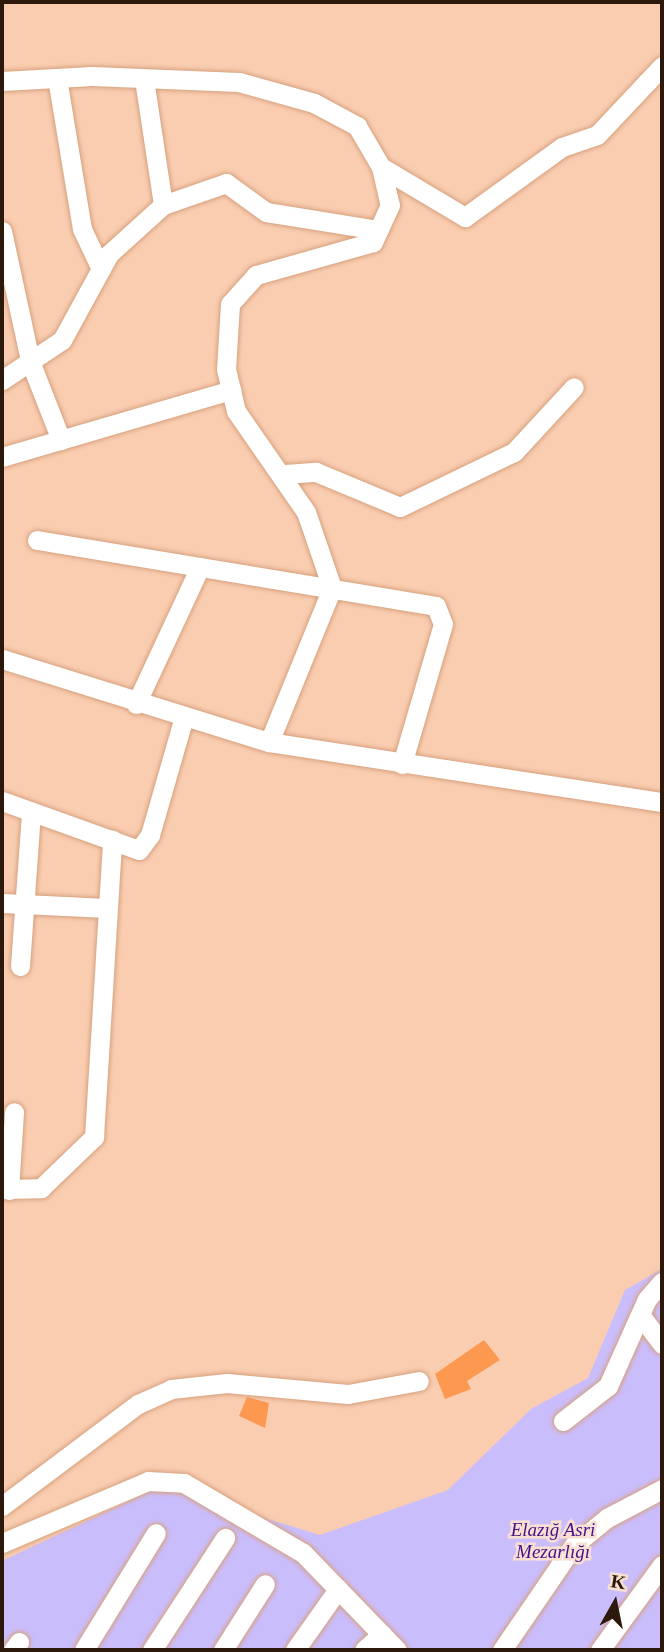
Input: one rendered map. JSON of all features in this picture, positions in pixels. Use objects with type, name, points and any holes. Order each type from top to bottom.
[{"type":"street","points":[[381,167],[465,217],[562,147],[597,135],[662,66]]},
{"type":"street","points":[[57,78],[82,229],[101,269]]},
{"type":"street","points":[[2,81],[57,78],[239,82],[314,103],[357,126],[381,167],[390,205],[373,242],[256,275],[230,304],[226,369],[236,411],[285,474],[306,512],[332,588],[269,742]]},
{"type":"street","points":[[144,79],[163,205]]},
{"type":"street","points":[[2,380],[62,340],[101,269],[163,205],[226,183],[266,212],[379,230]]},
{"type":"street","points":[[2,231],[6,273],[30,361],[61,440]]},
{"type":"street","points":[[285,474],[316,472],[400,507],[514,452],[575,387]]},
{"type":"street","points":[[2,457],[231,390]]},
{"type":"street","points":[[37,540],[332,588],[408,597],[436,606],[443,624],[402,764]]},
{"type":"street","points":[[136,704],[200,567]]},
{"type":"street","points":[[2,659],[183,720],[269,742],[662,802]]},
{"type":"street","points":[[2,801],[139,850],[145,845],[183,720]]},
{"type":"street","points":[[20,966],[31,811]]},
{"type":"street","points":[[15,1112],[5,1190],[41,1188],[94,1137],[112,840]]},
{"type":"street","points":[[2,903],[107,908]]},
{"type":"street","points":[[563,1421],[604,1392],[641,1316],[659,1294]]},
{"type":"street","points":[[641,1316],[662,1344]]},
{"type":"street","points":[[2,1506],[138,1404],[171,1389],[228,1383],[348,1394],[419,1381]]},
{"type":"street","points":[[2,1543],[148,1481],[176,1481],[217,1497],[281,1538],[338,1589],[397,1650]]},
{"type":"street","points":[[502,1650],[574,1545],[625,1506],[662,1489]]},
{"type":"street","points":[[85,1650],[156,1533]]},
{"type":"street","points":[[152,1650],[225,1538]]},
{"type":"street","points":[[600,1650],[662,1565]]},
{"type":"street","points":[[223,1650],[265,1584]]},
{"type":"street","points":[[295,1650],[338,1589]]},
{"type":"street","points":[[365,1650],[382,1634]]},
{"type":"green space","name":"Elazığ Asri Mezarlığı","points":[[662,1269],[662,1650],[2,1650],[2,1561],[161,1486],[320,1535],[448,1490],[531,1409],[588,1378],[625,1290]]},
{"type":"building","points":[[484,1340],[500,1360],[467,1381],[471,1389],[445,1399],[435,1374]]},
{"type":"building","points":[[247,1397],[269,1403],[265,1428],[239,1416]]}]
